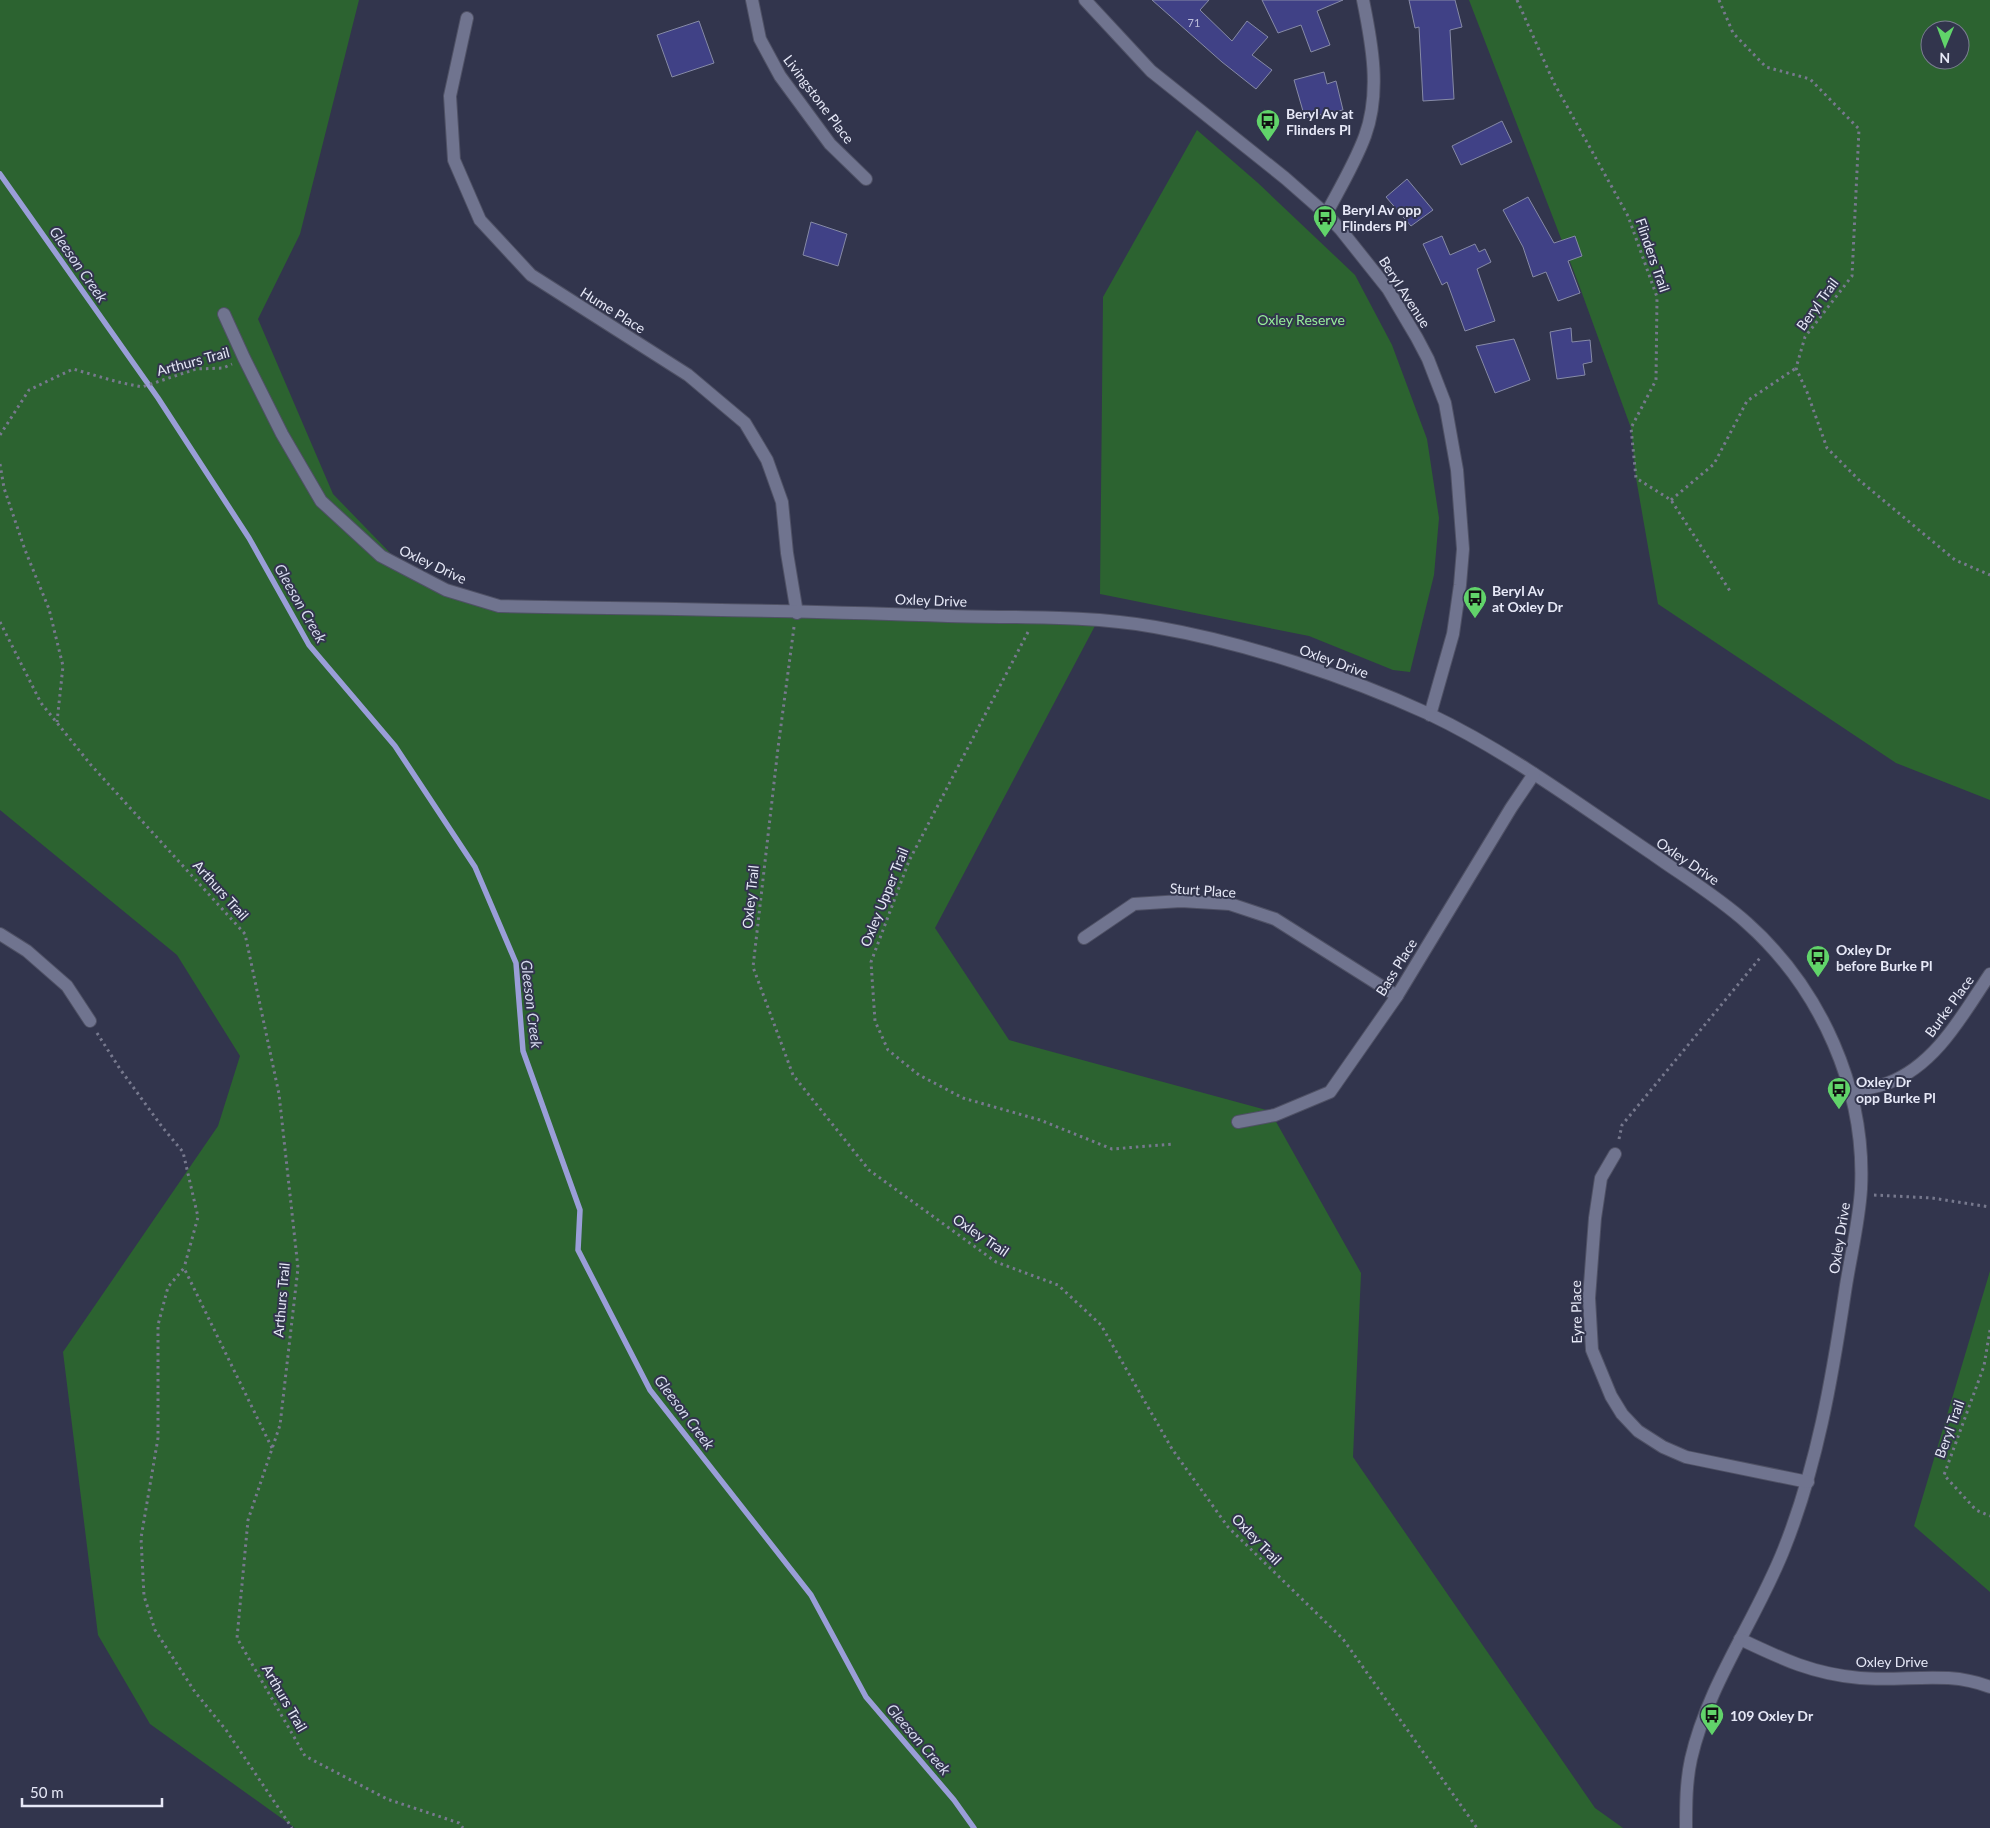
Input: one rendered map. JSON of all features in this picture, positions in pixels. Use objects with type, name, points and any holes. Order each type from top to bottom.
[{"type":"street","name":"Livingstone Place","points":[[752,0],[760,39],[780,76],[830,144],[866,179]]},
{"type":"street","name":"Beryl Avenue","points":[[1085,0],[1151,71],[1285,178],[1326,214],[1366,260],[1392,295],[1418,338],[1445,403],[1457,470],[1462,549],[1460,585],[1454,626],[1430,715]]},
{"type":"street","points":[[1326,214],[1354,164],[1366,134],[1372,105],[1375,80],[1363,0]]},
{"type":"street","name":"Hume Place","points":[[467,18],[450,96],[454,160],[480,220],[531,275],[688,375],[745,423],[767,460],[782,502],[796,613]]},
{"type":"street","name":"Oxley Drive","points":[[224,314],[282,434],[321,501],[381,556],[446,590],[499,606],[870,613],[1086,620],[1150,626],[1213,639],[1292,661],[1383,695],[1466,733],[1534,774],[1716,898],[1748,924],[1770,946],[1814,1003],[1844,1067],[1860,1140],[1861,1194],[1837,1346],[1808,1482],[1781,1558],[1760,1605],[1740,1639],[1710,1703],[1698,1735],[1690,1766],[1686,1828]]},
{"type":"street","name":"Bass Place","points":[[1238,1122],[1275,1115],[1330,1092],[1397,996],[1511,808],[1534,774]]},
{"type":"street","name":"Sturt Place","points":[[1084,938],[1134,904],[1181,901],[1230,904],[1275,919],[1397,996]]},
{"type":"street","points":[[0,934],[27,951],[67,986],[90,1021]]},
{"type":"street","name":"Burke Place","points":[[1851,1092],[1888,1083],[1908,1073],[1924,1060],[1950,1033],[1990,974]]},
{"type":"street","name":"Eyre Place","points":[[1615,1154],[1601,1178],[1595,1218],[1589,1298],[1592,1350],[1611,1396],[1622,1414],[1638,1431],[1663,1447],[1686,1457],[1808,1482]]},
{"type":"street","name":"Oxley Drive","points":[[1740,1639],[1811,1670],[1861,1678],[1944,1676],[1963,1679],[1990,1687]]},
{"type":"path","name":"Flinders Trail","points":[[1517,0],[1554,83],[1628,216],[1657,297],[1656,380],[1631,428],[1636,478],[1671,500],[1730,591]]},
{"type":"path","name":"Beryl Trail","points":[[1718,0],[1733,34],[1766,67],[1810,79],[1859,129],[1852,276],[1805,337],[1796,368]]},
{"type":"path","name":"Arthurs Trail","points":[[0,435],[29,390],[73,369],[142,387],[196,369],[223,368],[244,358]]},
{"type":"path","points":[[1671,500],[1714,464],[1747,401],[1796,368],[1807,392],[1827,448],[1859,480],[1955,560],[1990,574]]},
{"type":"path","points":[[0,464],[4,488],[49,610],[63,666],[57,722]]},
{"type":"path","name":"Oxley Trail","points":[[796,613],[778,748],[754,967],[793,1075],[869,1170],[996,1262],[1058,1285],[1101,1324],[1172,1449],[1228,1527],[1343,1639],[1477,1828]]},
{"type":"path","name":"Oxley Upper Trail","points":[[1035,619],[909,861],[871,962],[874,1021],[888,1050],[919,1074],[963,1098],[1040,1120],[1112,1149],[1174,1144]]},
{"type":"path","name":"Arthurs Trail","points":[[0,622],[42,703],[91,765],[245,934],[279,1094],[298,1268],[280,1425],[248,1520],[237,1638],[305,1756],[387,1799],[459,1823],[463,1828]]},
{"type":"path","points":[[1615,1154],[1622,1125],[1770,946]]},
{"type":"path","points":[[90,1021],[120,1069],[183,1152],[198,1216],[184,1268],[168,1287],[158,1325],[158,1438],[141,1538],[144,1596],[155,1630],[195,1692],[226,1730],[292,1828]]},
{"type":"path","points":[[1861,1194],[1932,1198],[1990,1207]]},
{"type":"path","points":[[184,1268],[272,1448]]},
{"type":"path","name":"Beryl Trail","points":[[1990,1330],[1984,1366],[1944,1475],[1976,1510],[1990,1516]]},
{"type":"green space","points":[[0,0],[359,0],[300,234],[258,319],[333,494],[394,557],[489,605],[1097,622],[935,928],[1009,1040],[1270,1111],[1361,1273],[1353,1457],[1595,1808],[1623,1828],[295,1828],[150,1724],[98,1635],[63,1352],[218,1126],[240,1056],[177,955],[0,810]]},
{"type":"green space","points":[[1469,0],[1990,0],[1990,800],[1896,763],[1658,604],[1636,478],[1631,428],[1579,285]]},
{"type":"green space","name":"Oxley Reserve","points":[[1197,130],[1258,183],[1355,275],[1392,345],[1427,439],[1439,518],[1434,575],[1410,672],[1393,670],[1309,636],[1100,594],[1103,297]]},
{"type":"green space","points":[[1990,1271],[1990,1592],[1914,1526]]},
{"type":"building","points":[[1152,0],[1209,0],[1200,10],[1232,41],[1247,21],[1268,37],[1252,55],[1272,70],[1256,89],[1222,62]]},
{"type":"building","points":[[1262,0],[1343,0],[1317,11],[1330,45],[1311,52],[1301,25],[1278,33]]},
{"type":"building","points":[[1409,0],[1455,0],[1462,27],[1450,30],[1454,99],[1423,101],[1419,27],[1415,28]]},
{"type":"building","points":[[699,21],[714,63],[672,77],[657,35]]},
{"type":"building","points":[[1324,72],[1327,84],[1336,81],[1343,110],[1305,118],[1294,80]]},
{"type":"building","points":[[1502,121],[1512,142],[1461,165],[1452,146]]},
{"type":"building","points":[[1407,179],[1433,210],[1411,226],[1386,197]]},
{"type":"building","points":[[1528,197],[1554,243],[1575,236],[1582,256],[1568,261],[1580,293],[1558,301],[1546,272],[1533,277],[1523,247],[1503,210]]},
{"type":"building","points":[[811,222],[847,234],[838,266],[803,255]]},
{"type":"building","points":[[1442,236],[1450,255],[1475,244],[1479,252],[1485,249],[1491,262],[1477,269],[1495,321],[1465,331],[1447,282],[1442,285],[1423,244]]},
{"type":"building","points":[[1571,328],[1572,342],[1590,340],[1592,362],[1583,364],[1585,375],[1557,379],[1550,332]]},
{"type":"building","points":[[1514,339],[1530,380],[1495,393],[1476,346]]},
{"type":"waterway","name":"Gleeson Creek","points":[[0,174],[158,398],[249,538],[309,645],[395,746],[475,867],[516,963],[523,1051],[580,1210],[578,1250],[650,1390],[811,1595],[866,1697],[954,1800],[974,1828]]},
{"type":"place","name":"Beryl Av at Flinders Pl","points":[[1268,142]]},
{"type":"place","name":"Beryl Av opp Flinders Pl","points":[[1325,238]]},
{"type":"place","name":"Beryl Av at Oxley Dr","points":[[1475,619]]},
{"type":"place","name":"Oxley Dr before Burke Pl","points":[[1818,978]]},
{"type":"place","name":"Oxley Dr opp Burke Pl","points":[[1839,1110]]},
{"type":"place","name":"109 Oxley Dr","points":[[1712,1736]]}]
